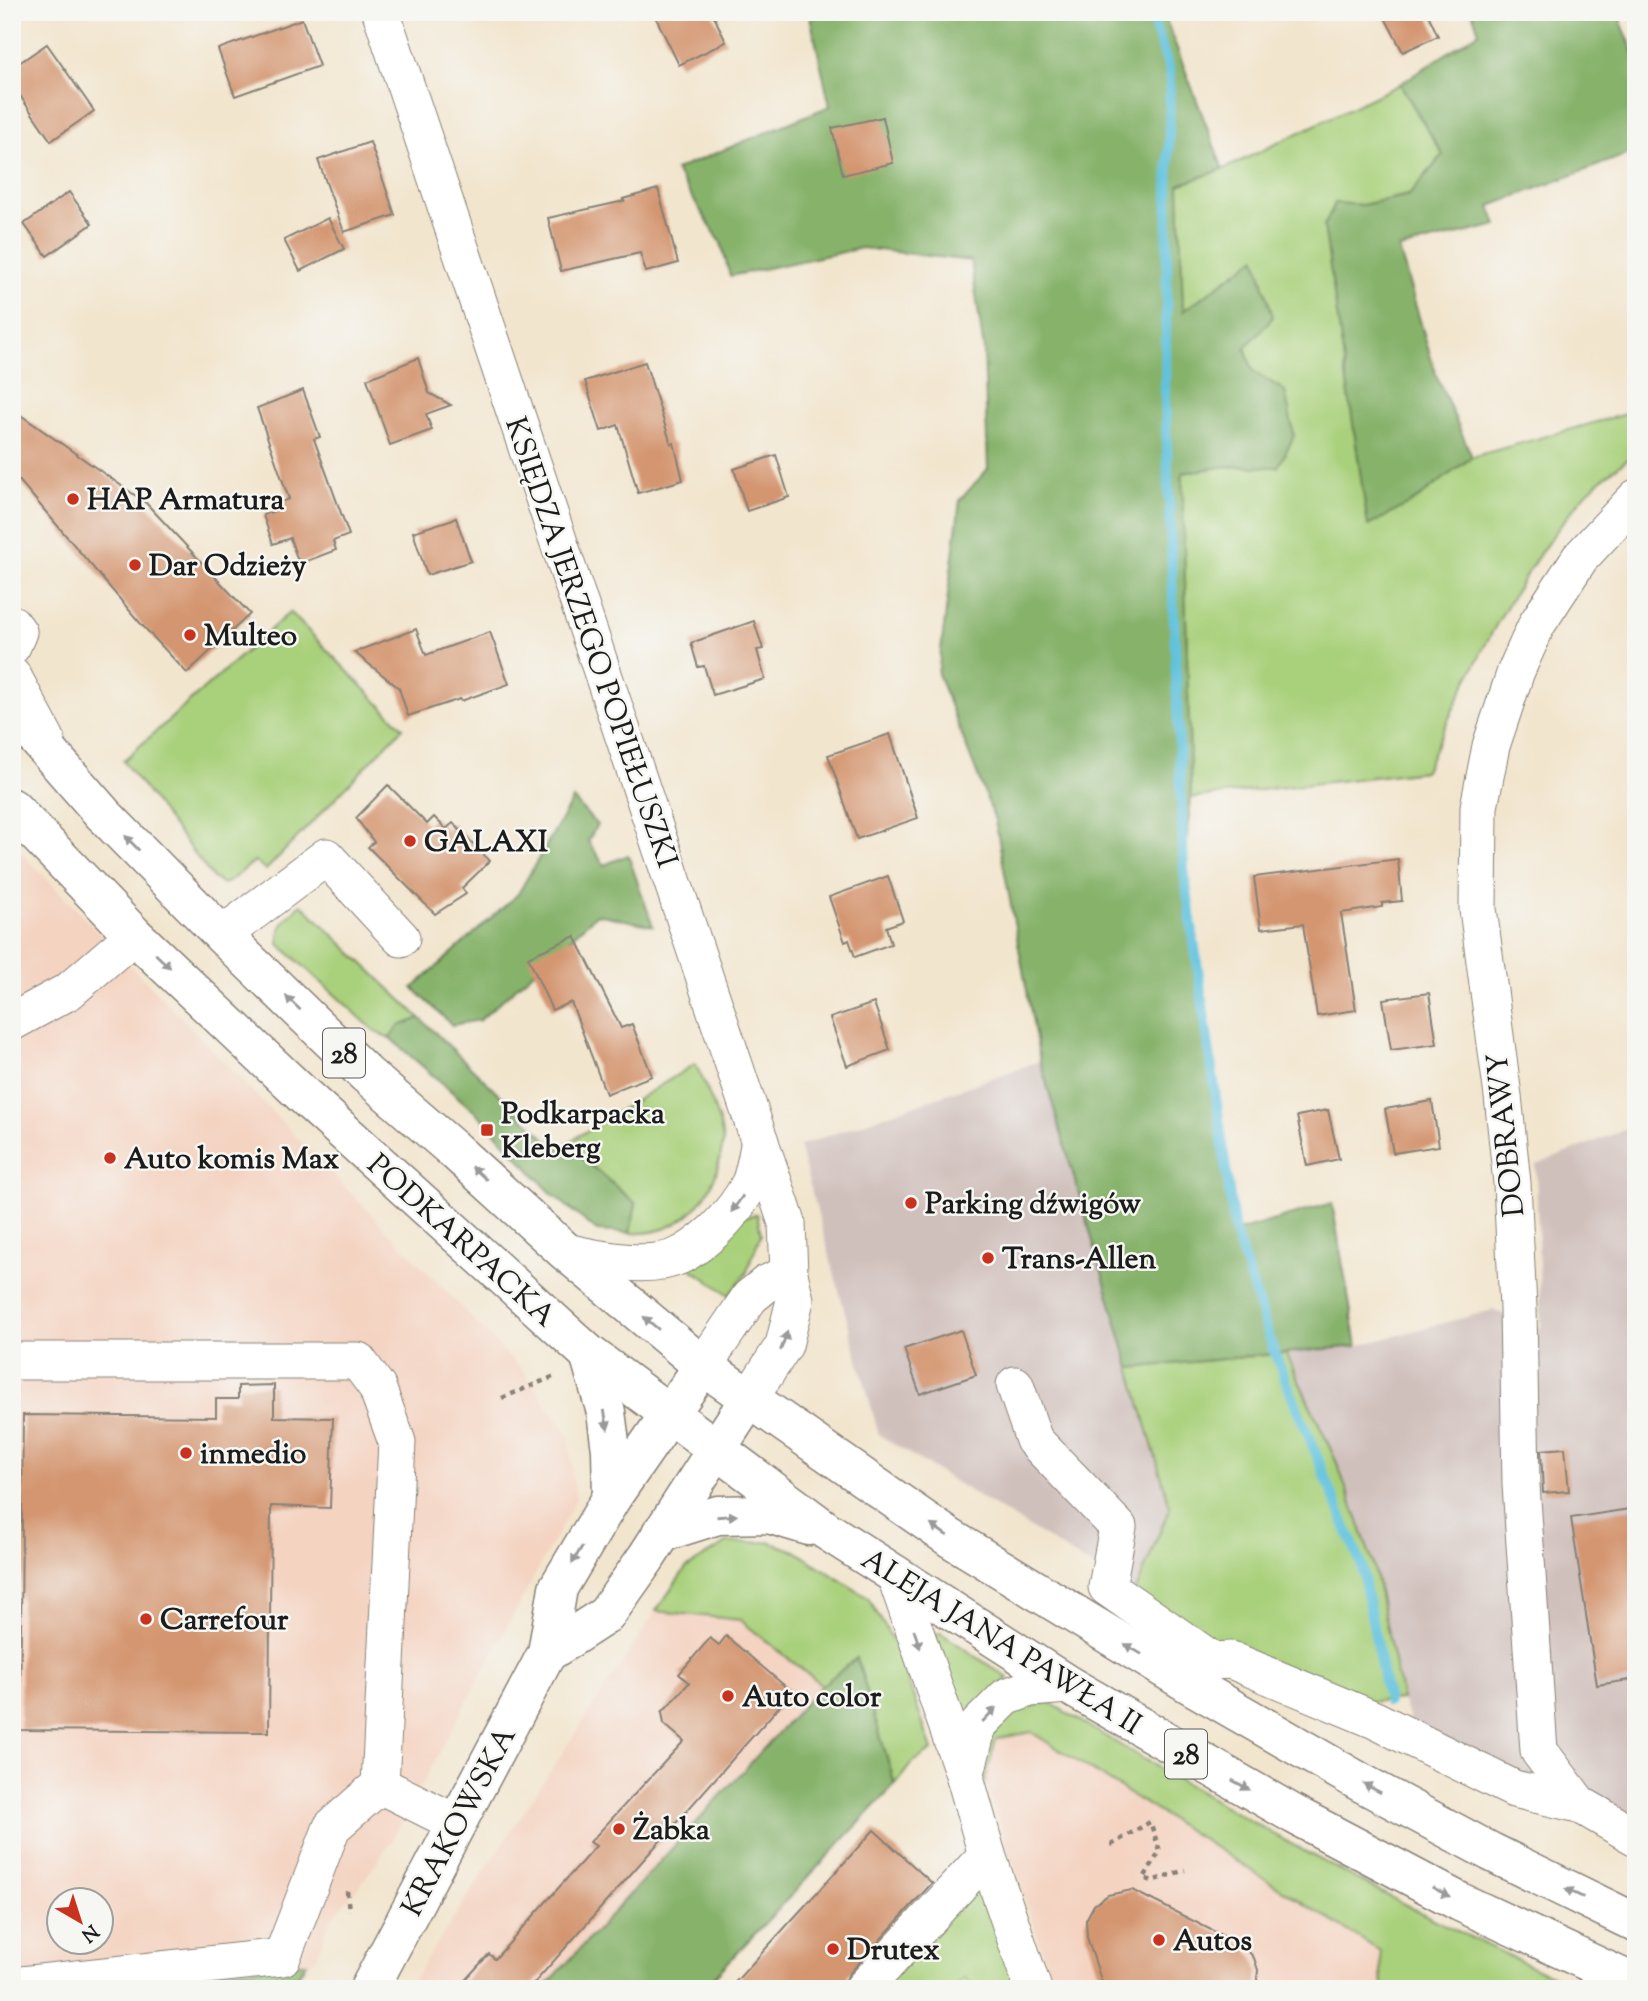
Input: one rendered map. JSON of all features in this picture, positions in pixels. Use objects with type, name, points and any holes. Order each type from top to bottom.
[{"type":"main road","name":"PODKARPACKA","points":[[12,710],[103,814],[222,935],[367,1075],[566,1252],[703,1366]]},
{"type":"main road","name":"PODKARPACKA","points":[[20,828],[303,1095],[589,1354],[716,1451]]},
{"type":"main road","points":[[589,1354],[606,1412],[611,1450],[612,1497]]},
{"type":"main road","points":[[668,1414],[703,1366]]},
{"type":"main road","name":"28","points":[[703,1366],[749,1399]]},
{"type":"main road","name":"KSIĘDZA JERZEGO POPIEŁUSZKI","points":[[716,1451],[749,1399]]},
{"type":"main road","name":"ALEJA JANA PAWŁA II","points":[[749,1399],[950,1538],[1244,1716],[1491,1852],[1636,1923]]},
{"type":"main road","name":"KRAKOWSKA","points":[[369,1989],[547,1653],[558,1588],[612,1497],[668,1414]]},
{"type":"main road","name":"ALEJA JANA PAWŁA II","points":[[716,1451],[827,1531],[1068,1685],[1295,1815],[1460,1902],[1636,1983]]},
{"type":"main road","name":"KRAKOWSKA","points":[[547,1653],[606,1615],[716,1451]]},
{"type":"main road","points":[[661,1533],[718,1515],[769,1514],[827,1531]]},
{"type":"street","name":"KSIĘDZA JERZEGO POPIEŁUSZKI","points":[[381,12],[787,1223],[789,1274],[795,1300],[784,1345],[749,1399]]},
{"type":"street","name":"DOBRAWY","points":[[1579,1804],[1539,1751],[1521,1485],[1518,1308],[1512,1182],[1478,909],[1479,807],[1496,734],[1516,671],[1537,624],[1580,558],[1636,498]]},
{"type":"street","points":[[12,624],[18,632],[12,646]]},
{"type":"street","name":"PODKARPACKA","points":[[12,675],[58,762]]},
{"type":"street","points":[[222,935],[326,857],[401,938]]},
{"type":"street","points":[[12,1022],[69,991],[134,935]]},
{"type":"street","points":[[566,1252],[602,1261],[644,1262],[676,1258],[701,1243],[726,1219],[741,1199],[751,1181],[760,1141]]},
{"type":"street","points":[[703,1366],[750,1297],[766,1284],[789,1274]]},
{"type":"street","points":[[12,1361],[358,1361],[377,1387],[397,1442],[380,1785],[331,1827],[282,1957],[12,1986]]},
{"type":"street","points":[[1015,1385],[1034,1440],[1118,1527],[1107,1587]]},
{"type":"street","points":[[895,1574],[965,1777],[986,1855],[1033,1989]]},
{"type":"street","points":[[1061,1606],[1107,1587]]},
{"type":"street","points":[[1107,1587],[1213,1661],[1244,1716]]},
{"type":"street","points":[[1213,1661],[1231,1660],[1363,1715],[1514,1789],[1579,1804],[1636,1836]]},
{"type":"street","points":[[965,1777],[978,1725],[1006,1697],[1030,1688],[1068,1685]]},
{"type":"street","points":[[380,1785],[456,1823]]},
{"type":"street","points":[[863,1989],[986,1855]]},
{"type":"path","points":[[502,1398],[555,1376]]},
{"type":"path","points":[[1111,1845],[1150,1822],[1160,1851],[1144,1878],[1152,1881],[1185,1870]]},
{"type":"shaded area","points":[[12,843],[522,1370],[568,1433],[576,1499],[392,1840],[359,1887],[331,1918],[315,1960],[306,1963],[253,1953],[12,1979]]},
{"type":"shaded area","points":[[1040,1061],[1170,1507],[1135,1593],[879,1435],[799,1146]]},
{"type":"shaded area","points":[[1636,1125],[1636,1823],[1526,1779],[1410,1722],[1402,1699],[1373,1563],[1337,1463],[1286,1353],[1357,1346],[1493,1310],[1541,1329],[1536,1165]]},
{"type":"shaded area","points":[[656,1611],[740,1620],[822,1685],[543,1989],[407,1989]]},
{"type":"shaded area","points":[[1031,1732],[1380,1951],[1382,1989],[1055,1989],[985,1782],[996,1739]]},
{"type":"green space","points":[[809,12],[1163,12],[1223,169],[1179,185],[1183,311],[1256,258],[1273,317],[1245,348],[1253,371],[1285,391],[1294,436],[1278,467],[1226,466],[1182,473],[1191,798],[1184,870],[1235,1232],[1332,1203],[1357,1346],[1130,1368],[1040,1061],[995,820],[938,674],[960,500],[988,469],[984,350],[971,261],[862,248],[730,276],[721,243],[675,170],[830,106]]},
{"type":"green space","points":[[1472,12],[1617,12],[1636,58],[1636,151],[1490,206],[1497,225],[1399,249],[1436,375],[1472,457],[1413,502],[1368,526],[1324,226],[1335,203],[1362,205],[1409,195],[1443,155],[1400,84],[1479,32]]},
{"type":"green space","points":[[1400,84],[1443,155],[1409,195],[1362,205],[1335,203],[1413,502],[1472,457],[1636,411],[1636,452],[1589,491],[1535,561],[1494,628],[1425,771],[1191,798],[1182,473],[1226,466],[1278,467],[1285,391],[1253,371],[1245,348],[1255,258],[1183,312],[1179,185],[1224,169]]},
{"type":"green space","points":[[290,612],[403,728],[266,870],[255,861],[223,884],[213,878],[123,761]]},
{"type":"green space","points":[[573,799],[597,825],[588,841],[604,865],[628,855],[653,926],[597,914],[480,1020],[452,1025],[413,988],[518,894]]},
{"type":"green space","points":[[301,904],[420,1018],[399,1026],[390,1038],[377,1033],[279,944],[282,926]]},
{"type":"green space","points":[[420,1018],[556,1149],[566,1144],[636,1204],[630,1233],[597,1231],[552,1194],[482,1118],[390,1038],[399,1026]]},
{"type":"green space","points":[[695,1064],[712,1102],[722,1134],[723,1146],[714,1178],[699,1205],[676,1223],[647,1233],[630,1233],[636,1204],[566,1144]]},
{"type":"green space","points":[[757,1214],[761,1234],[746,1274],[729,1295],[686,1265],[743,1217]]},
{"type":"green space","points":[[1286,1353],[1337,1463],[1373,1563],[1402,1699],[1354,1703],[1222,1646],[1135,1593],[1170,1507],[1130,1368]]},
{"type":"green space","points":[[769,1542],[795,1551],[868,1598],[895,1644],[932,1750],[912,1763],[895,1785],[857,1658],[822,1685],[740,1620],[656,1611],[686,1568],[727,1543]]},
{"type":"green space","points":[[941,1633],[1008,1678],[961,1725],[934,1634]]},
{"type":"green space","points":[[857,1658],[895,1785],[703,1989],[543,1989],[822,1685]]},
{"type":"green space","points":[[1049,1702],[1244,1818],[1377,1890],[1582,1989],[1382,1989],[1380,1951],[1031,1732],[996,1739],[985,1782],[979,1765],[982,1747],[1013,1711]]},
{"type":"green space","points":[[986,1888],[1018,1989],[971,1989],[965,1978],[955,1989],[875,1989],[960,1896]]},
{"type":"green space","points":[[306,1963],[290,1989],[149,1989],[181,1975]]},
{"type":"building","points":[[653,12],[712,12],[726,42],[679,65]]},
{"type":"building","points":[[1382,12],[1427,12],[1438,36],[1403,52]]},
{"type":"building","points":[[302,19],[319,66],[235,96],[218,49]]},
{"type":"building","points":[[47,44],[94,111],[51,141],[12,84],[12,68]]},
{"type":"building","points":[[883,117],[893,163],[843,175],[832,128]]},
{"type":"building","points":[[370,142],[395,215],[344,232],[318,160]]},
{"type":"building","points":[[658,189],[678,263],[646,272],[640,253],[561,271],[548,218],[624,201],[623,199]]},
{"type":"building","points":[[69,192],[92,224],[47,256],[24,224]]},
{"type":"building","points":[[328,218],[344,249],[300,271],[284,240]]},
{"type":"building","points":[[418,358],[429,393],[451,405],[426,414],[432,430],[390,445],[367,379]]},
{"type":"building","points":[[645,362],[671,444],[674,443],[683,480],[638,493],[618,425],[601,431],[585,381]]},
{"type":"building","points":[[303,390],[320,437],[314,439],[349,535],[333,541],[336,550],[299,564],[290,538],[273,544],[263,515],[280,509],[278,503],[289,499],[257,408]]},
{"type":"building","points":[[12,409],[146,503],[250,614],[187,673],[141,624],[12,472]]},
{"type":"building","points":[[776,455],[789,497],[747,511],[734,469]]},
{"type":"building","points":[[456,518],[471,561],[427,575],[413,532]]},
{"type":"building","points":[[754,621],[763,649],[757,650],[765,679],[713,695],[704,666],[698,667],[691,643]]},
{"type":"building","points":[[416,629],[426,655],[490,632],[509,684],[408,716],[399,688],[354,652]]},
{"type":"building","points":[[890,734],[918,818],[857,839],[828,755]]},
{"type":"building","points":[[388,785],[427,824],[434,817],[446,829],[453,823],[490,861],[462,888],[466,894],[435,914],[368,847],[374,842],[356,818]]},
{"type":"building","points":[[1398,859],[1402,901],[1341,913],[1356,1010],[1317,1016],[1303,924],[1261,929],[1254,877]]},
{"type":"building","points":[[888,876],[903,921],[886,927],[891,944],[855,957],[849,940],[845,942],[829,897]]},
{"type":"building","points":[[575,936],[621,1028],[632,1024],[652,1076],[606,1094],[571,1002],[552,1010],[528,957]]},
{"type":"building","points":[[1429,993],[1437,1044],[1391,1050],[1383,999]]},
{"type":"building","points":[[874,1003],[890,1050],[847,1066],[830,1018]]},
{"type":"building","points":[[1432,1101],[1439,1146],[1393,1153],[1385,1109]]},
{"type":"building","points":[[1328,1110],[1339,1159],[1307,1166],[1297,1116]]},
{"type":"building","points":[[961,1330],[976,1375],[920,1394],[904,1349]]},
{"type":"building","name":"Carrefour","points":[[274,1385],[274,1417],[333,1418],[330,1508],[271,1506],[269,1732],[20,1730],[23,1415],[216,1417],[216,1399],[238,1399],[238,1386]]},
{"type":"building","points":[[1565,1448],[1569,1491],[1543,1493],[1541,1450]]},
{"type":"building","points":[[1636,1508],[1636,1679],[1597,1685],[1571,1518]]},
{"type":"building","points":[[726,1636],[792,1692],[529,1989],[457,1989],[489,1954],[495,1959],[596,1846],[590,1842],[684,1741],[664,1724],[662,1712],[689,1683],[679,1674],[710,1638],[719,1645]]},
{"type":"building","points":[[874,1830],[932,1883],[848,1975],[843,1989],[729,1989]]},
{"type":"building","name":"Autos","points":[[1132,1890],[1245,1947],[1254,1958],[1258,1970],[1256,1989],[1104,1989],[1087,1937],[1086,1920],[1094,1905],[1108,1895]]},
{"type":"waterway","points":[[1150,12],[1170,71],[1165,398],[1184,870],[1235,1232],[1273,1349],[1361,1564],[1388,1702]]},
{"type":"place","name":"HAP Armatura","points":[[73,499]]},
{"type":"place","name":"Dar Odzieży","points":[[135,565]]},
{"type":"place","name":"Multeo","points":[[190,635]]},
{"type":"place","name":"GALAXI","points":[[410,841]]},
{"type":"place","name":"Podkarpacka Kleberg","points":[[487,1130]]},
{"type":"place","name":"Auto komis Max","points":[[110,1158]]},
{"type":"place","name":"Parking dźwigów","points":[[911,1203]]},
{"type":"place","name":"Trans-Allen","points":[[988,1258]]},
{"type":"place","name":"inmedio","points":[[186,1453]]},
{"type":"place","name":"Carrefour","points":[[146,1619]]},
{"type":"place","name":"Auto color","points":[[728,1696]]},
{"type":"place","name":"Żabka","points":[[619,1829]]},
{"type":"place","name":"Autos","points":[[1159,1940]]},
{"type":"place","name":"Drutex","points":[[833,1949]]}]
